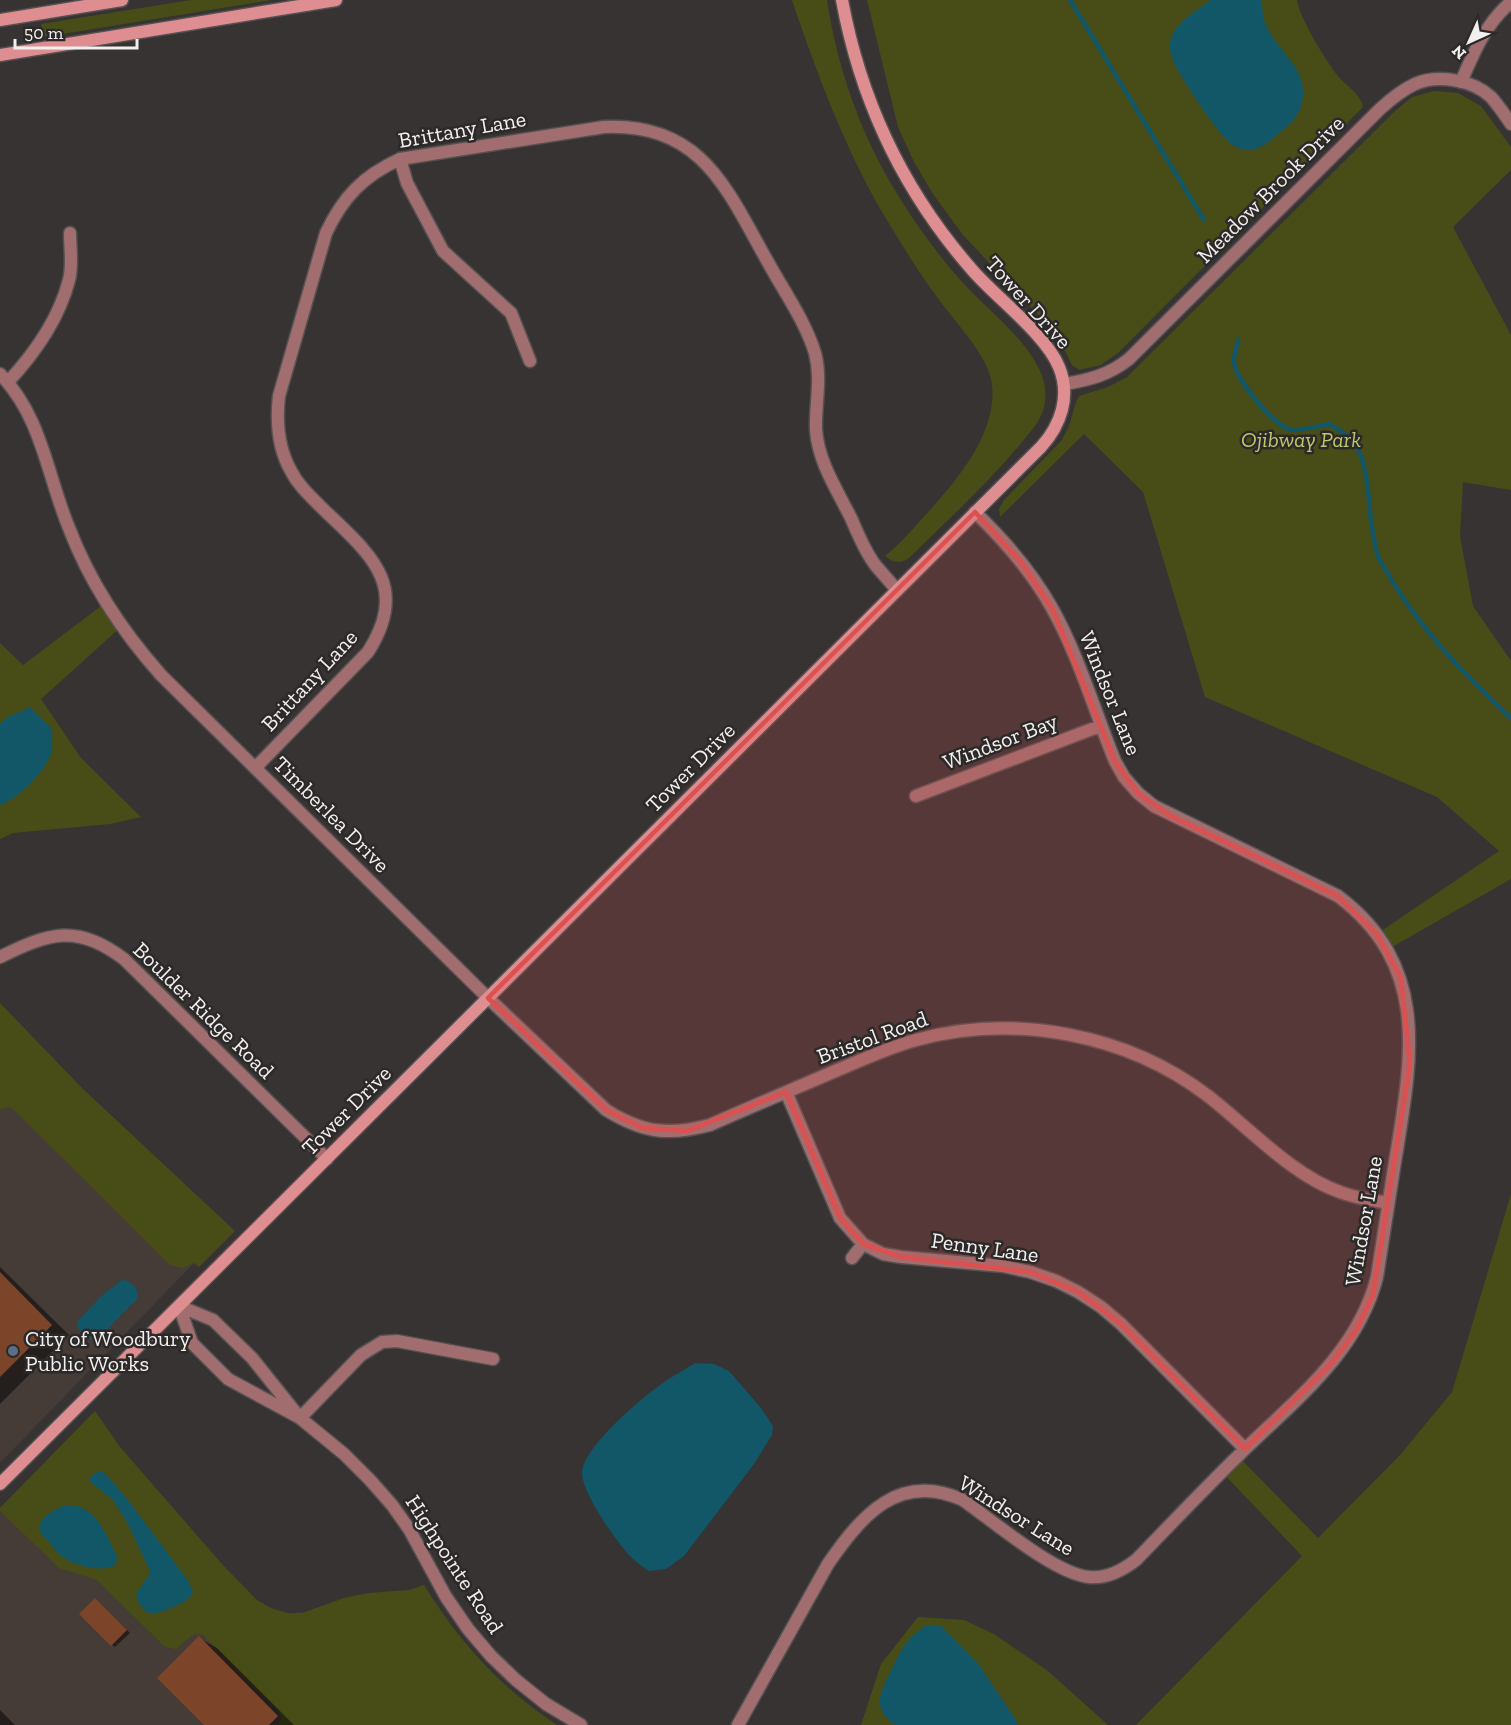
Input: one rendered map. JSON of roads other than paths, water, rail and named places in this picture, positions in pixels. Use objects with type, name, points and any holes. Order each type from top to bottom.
[{"type":"street","points":[[0,20],[122,0]]},
{"type":"street","points":[[0,55],[336,0]]},
{"type":"street","name":"Tower Drive","points":[[0,1484],[1052,434],[1062,410],[1064,384],[1058,364],[1047,347],[955,250],[926,211],[897,164],[864,86],[842,0]]},
{"type":"street","points":[[1461,82],[1485,32],[1498,13],[1511,2]]},
{"type":"street","name":"Meadow Brook Drive","points":[[1064,384],[1101,376],[1129,359],[1372,117],[1398,94],[1416,83],[1436,80],[1473,85],[1490,97],[1511,124]]},
{"type":"street","name":"Brittany Lane","points":[[256,767],[368,652],[378,636],[384,619],[387,601],[379,570],[369,555],[302,488],[291,472],[279,437],[277,415],[279,396],[323,244],[336,213],[364,180],[400,159],[603,127],[624,126],[644,129],[665,136],[683,145],[702,159],[725,188],[808,334],[819,368],[816,430],[819,449],[825,466],[867,551],[897,590]]},
{"type":"street","points":[[400,159],[407,183],[443,251],[511,313],[530,361]]},
{"type":"street","points":[[4,378],[28,361],[45,335],[58,308],[70,278],[70,233]]},
{"type":"street","name":"Timberlea Drive","points":[[4,378],[24,405],[35,428],[68,525],[91,579],[113,616],[138,650],[488,998]]},
{"type":"street","name":"Windsor Lane","points":[[738,1725],[828,1564],[866,1516],[889,1499],[910,1491],[931,1490],[948,1493],[963,1500],[1054,1565],[1072,1574],[1091,1578],[1123,1569],[1136,1560],[1331,1364],[1356,1331],[1373,1295],[1408,1080],[1410,1032],[1401,978],[1382,941],[1354,909],[1338,896],[1154,806],[1138,793],[1124,777],[1115,761],[1067,639],[1049,602],[1022,563],[975,512]]},
{"type":"street","name":"Windsor Bay","points":[[916,796],[1100,726]]},
{"type":"street","name":"Boulder Ridge Road","points":[[0,957],[31,942],[53,936],[72,935],[107,946],[124,959],[327,1159]]},
{"type":"street","name":"Bristol Road","points":[[488,998],[606,1110],[642,1128],[665,1132],[687,1131],[710,1125],[871,1056],[915,1040],[958,1031],[997,1029],[1030,1029],[1065,1033],[1101,1042],[1161,1066],[1208,1096],[1299,1170],[1319,1183],[1339,1192],[1388,1203]]},
{"type":"street","name":"Penny Lane","points":[[786,1092],[840,1218],[863,1244],[883,1254],[1002,1266],[1030,1272],[1078,1292],[1122,1324],[1245,1449]]},
{"type":"street","points":[[852,1258],[863,1244]]},
{"type":"street","name":"Highpointe Road","points":[[179,1306],[192,1343],[228,1379],[300,1418],[344,1454],[392,1505],[425,1555],[446,1597],[468,1629],[491,1656],[546,1704],[581,1725]]},
{"type":"street","name":"Highpointe Road","points":[[179,1306],[213,1320],[252,1358],[300,1418]]},
{"type":"street","points":[[300,1418],[361,1355],[382,1342],[397,1341],[493,1359]]},
{"type":"water","points":[[1210,0],[1262,0],[1263,16],[1267,27],[1302,81],[1302,102],[1296,116],[1270,141],[1252,150],[1240,149],[1224,137],[1190,90],[1172,57],[1170,43],[1178,26]]},
{"type":"water","points":[[30,707],[52,729],[51,754],[43,769],[30,784],[15,797],[0,805],[0,724],[6,718]]},
{"type":"water","points":[[122,1280],[134,1286],[138,1292],[137,1299],[99,1338],[94,1341],[88,1338],[82,1334],[77,1322],[101,1296]]},
{"type":"water","points":[[695,1363],[714,1364],[729,1371],[761,1408],[773,1426],[772,1435],[754,1464],[684,1556],[666,1569],[649,1571],[631,1557],[610,1530],[588,1493],[582,1474],[592,1450],[616,1422],[657,1387]]},
{"type":"water","points":[[99,1471],[105,1473],[128,1500],[189,1582],[193,1593],[184,1602],[155,1613],[142,1608],[136,1594],[149,1575],[149,1569],[127,1522],[113,1500],[89,1481],[90,1477]]},
{"type":"water","points":[[65,1505],[85,1509],[99,1522],[118,1558],[114,1566],[96,1568],[69,1561],[43,1536],[40,1530],[41,1521]]},
{"type":"water","points":[[925,1626],[941,1626],[980,1666],[1018,1725],[895,1725],[887,1719],[880,1706],[881,1693],[904,1646]]},
{"type":"waterway","points":[[1070,0],[1204,220]]},
{"type":"waterway","points":[[1238,340],[1234,360],[1236,371],[1249,391],[1277,422],[1293,430],[1330,424],[1352,440],[1365,472],[1373,533],[1380,560],[1407,604],[1439,644],[1511,718]]},
{"type":"place","name":"City of Woodbury Public Works","points":[[13,1351]]},
{"type":"park label","name":"Ojibway Park","points":[[1301,439]]}]
